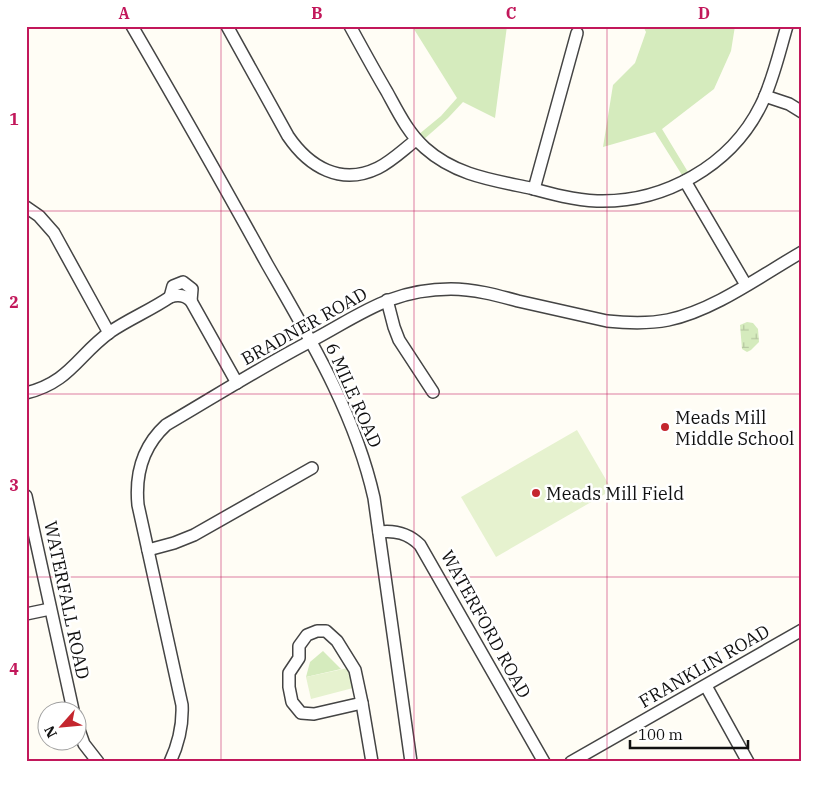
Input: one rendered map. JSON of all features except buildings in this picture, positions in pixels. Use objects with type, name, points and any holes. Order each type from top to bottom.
[{"type":"street","name":"6 MILE ROAD","points":[[132,26],[311,341],[342,401],[358,443],[370,478],[379,532],[411,762]]},
{"type":"street","points":[[227,26],[288,136],[300,153],[316,166],[342,174],[366,172],[389,161],[416,140]]},
{"type":"street","points":[[350,26],[401,119],[416,140],[434,156],[459,171],[534,190],[572,198],[612,201],[652,194],[685,181],[711,165],[734,145],[753,120],[765,96],[787,26]]},
{"type":"street","points":[[534,190],[577,33]]},
{"type":"street","points":[[765,96],[789,104],[802,112]]},
{"type":"street","points":[[685,181],[746,285]]},
{"type":"street","points":[[26,206],[39,216],[54,233],[109,333]]},
{"type":"street","name":"BRADNER ROAD","points":[[170,762],[178,745],[182,730],[182,704],[138,505],[137,491],[140,467],[146,450],[155,436],[166,425],[293,350],[362,311],[387,300],[426,291],[466,290],[607,321],[642,323],[669,320],[716,302],[802,252]]},
{"type":"street","points":[[26,393],[40,390],[56,382],[109,333],[170,297],[181,295],[191,301],[237,383]]},
{"type":"street","points":[[387,300],[399,340],[433,392]]},
{"type":"street","points":[[148,550],[194,535],[312,468]]},
{"type":"street","name":"WATERFALL ROAD","points":[[26,496],[72,700]]},
{"type":"street","name":"WATERFORD ROAD","points":[[379,532],[395,531],[406,534],[416,540],[425,551],[544,762]]},
{"type":"street","points":[[26,614],[50,609]]},
{"type":"street","name":"FRANKLIN ROAD","points":[[571,762],[802,630]]},
{"type":"street","points":[[362,703],[314,714],[301,713],[292,702],[289,673],[299,658],[300,646],[307,635],[317,631],[326,632],[337,641],[355,670],[362,703],[372,762]]},
{"type":"street","points":[[706,686],[748,762]]},
{"type":"street","points":[[88,749],[98,762]]},
{"type":"green space","points":[[412,26],[507,26],[495,118],[463,102],[423,140],[418,135],[441,116],[457,98]]},
{"type":"green space","points":[[643,26],[735,26],[731,51],[714,89],[662,129],[688,172],[682,175],[655,132],[603,147],[613,85],[635,63],[646,32]]},
{"type":"green space","points":[[747,322],[753,323],[758,329],[759,342],[747,352],[742,349],[740,325]]},
{"type":"green space","name":"Meads Mill Field","points":[[577,430],[612,490],[496,557],[461,497]]},
{"type":"green space","points":[[323,651],[341,669],[306,677],[310,662]]},
{"type":"green space","points":[[348,668],[353,688],[311,699],[306,677]]},
{"type":"place","name":"Meads Mill Middle School","points":[[665,427]]},
{"type":"place","name":"Meads Mill Field","points":[[536,493]]}]
